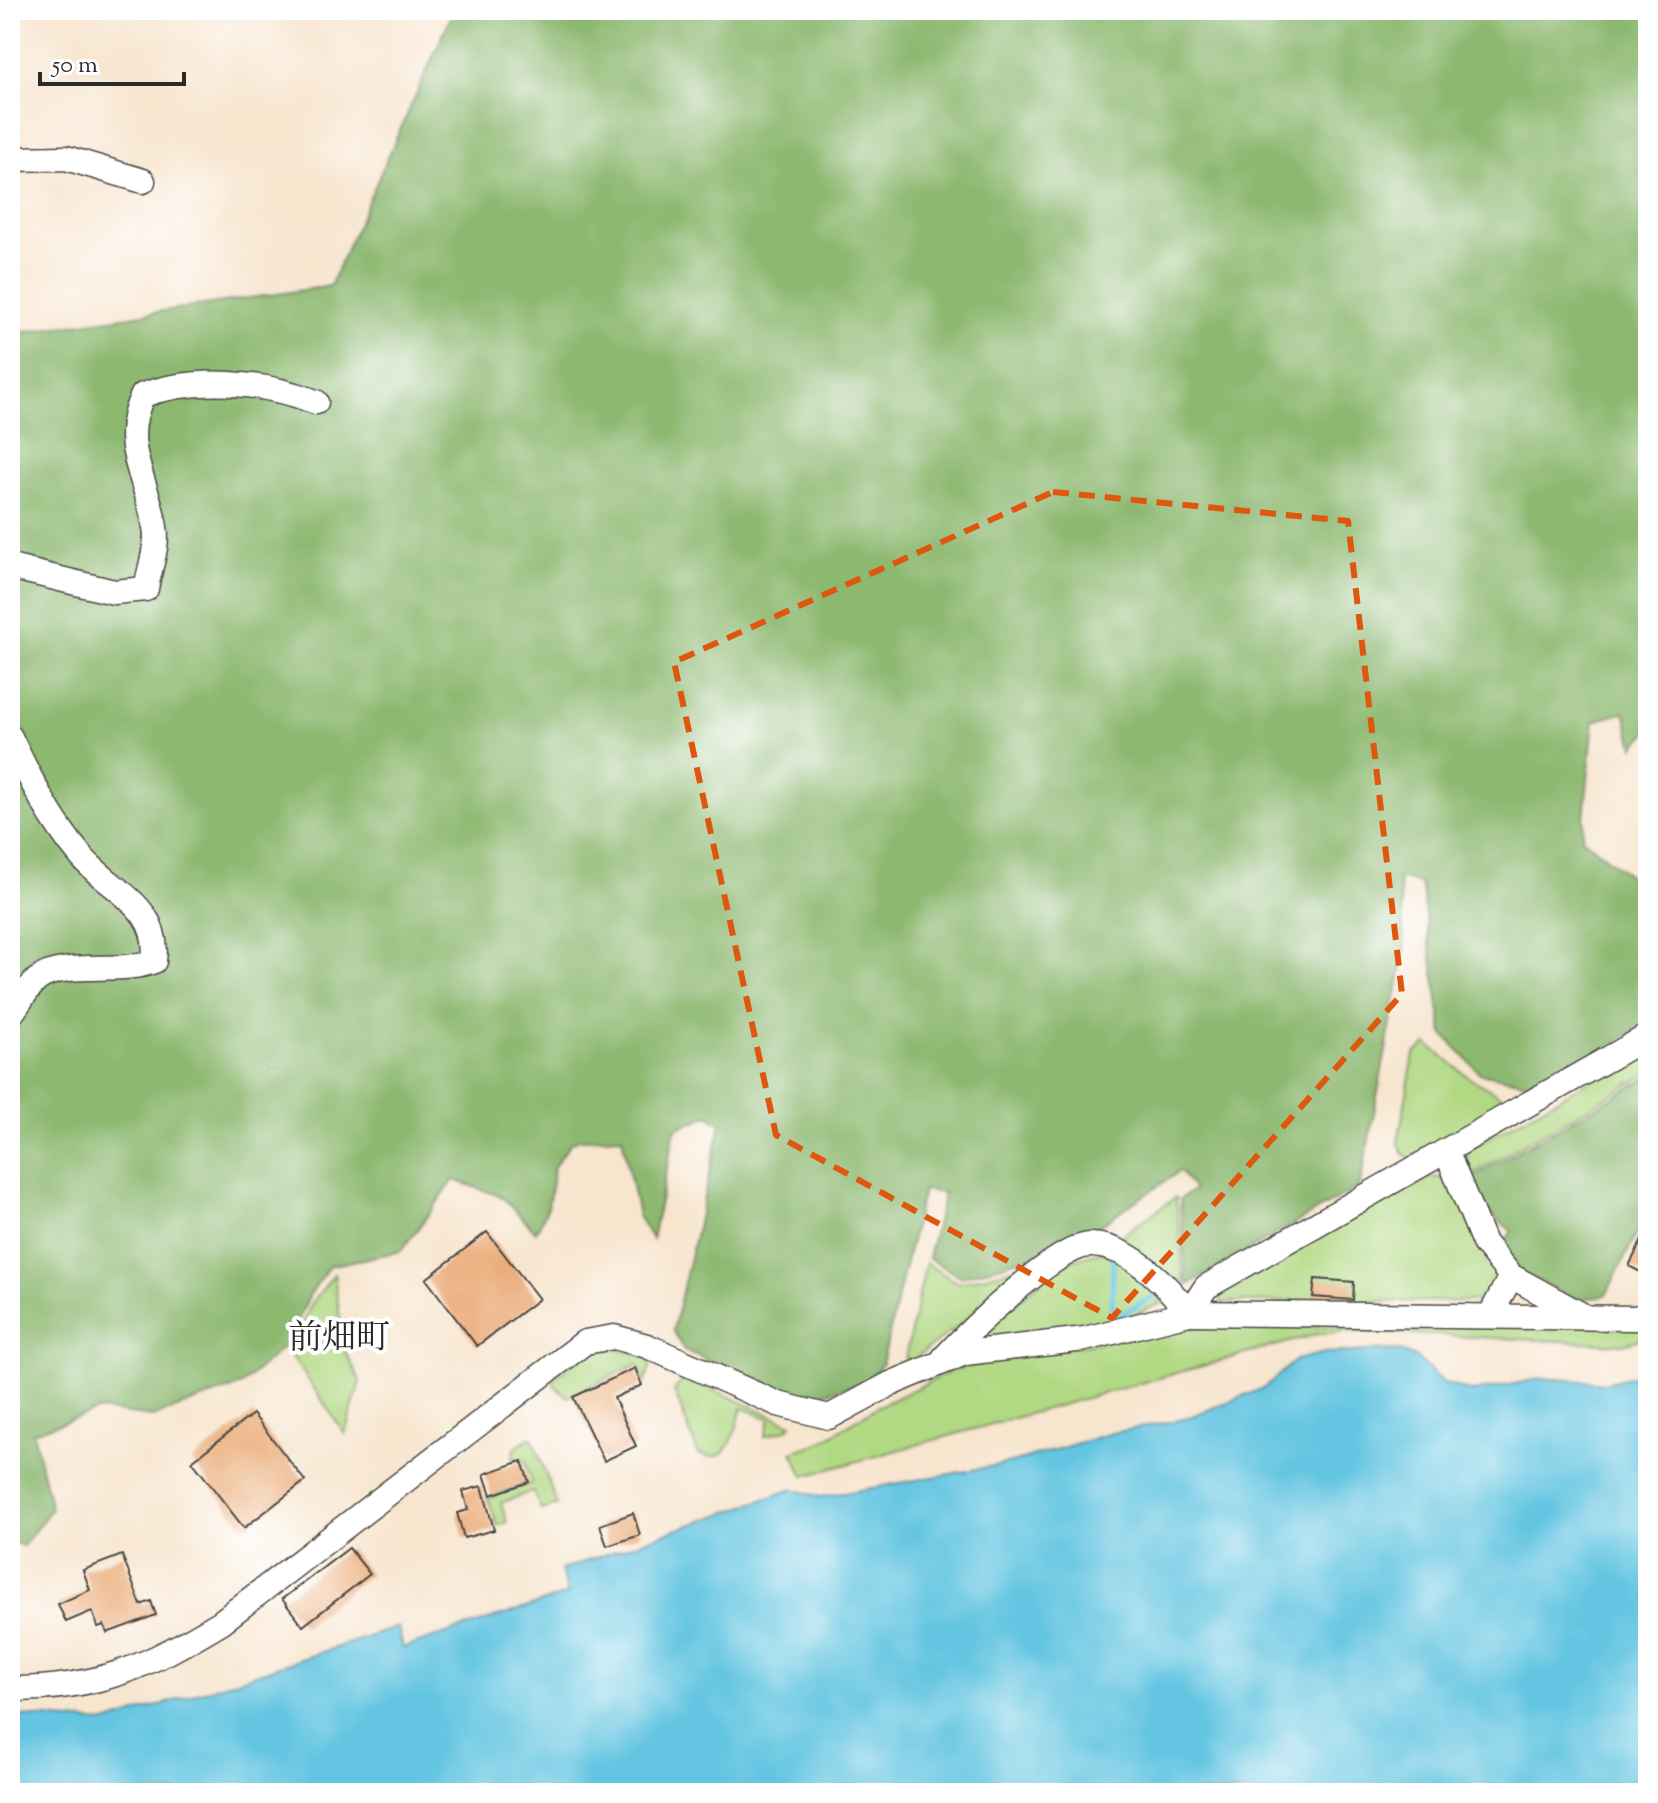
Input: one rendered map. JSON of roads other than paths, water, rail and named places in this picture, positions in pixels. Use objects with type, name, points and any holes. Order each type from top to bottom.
[{"type":"street","points":[[10,159],[66,158],[143,181]]},
{"type":"street","points":[[10,567],[114,592],[146,589],[156,530],[130,434],[133,414],[143,395],[165,387],[236,385],[289,392],[316,402]]},
{"type":"street","points":[[10,737],[38,795],[81,857],[140,909],[158,939],[154,961],[138,968],[58,971],[37,980],[10,1015]]},
{"type":"street","points":[[1189,1313],[1206,1287],[1447,1153],[1648,1036]]},
{"type":"street","points":[[1447,1153],[1484,1243],[1511,1276],[1585,1317]]},
{"type":"street","points":[[940,1363],[977,1322],[1048,1266],[1083,1245],[1122,1253],[1169,1288],[1189,1313]]},
{"type":"street","points":[[1490,1316],[1511,1276]]},
{"type":"street","points":[[10,1689],[53,1689],[126,1674],[221,1622],[585,1342],[614,1337],[647,1346],[778,1404],[829,1417],[965,1353],[1085,1339],[1189,1313],[1648,1315]]},
{"type":"water","points":[[1398,1350],[1416,1357],[1444,1383],[1473,1392],[1544,1378],[1605,1383],[1648,1372],[1648,1793],[10,1793],[10,1715],[106,1723],[398,1627],[403,1648],[568,1594],[561,1570],[793,1489],[821,1497],[1011,1463],[1112,1433],[1184,1419],[1264,1388],[1296,1360],[1324,1353]]},
{"type":"waterway","points":[[1113,1259],[1112,1319],[1159,1294]]},
{"type":"district","name":"前畑町","points":[[339,1339]]}]
